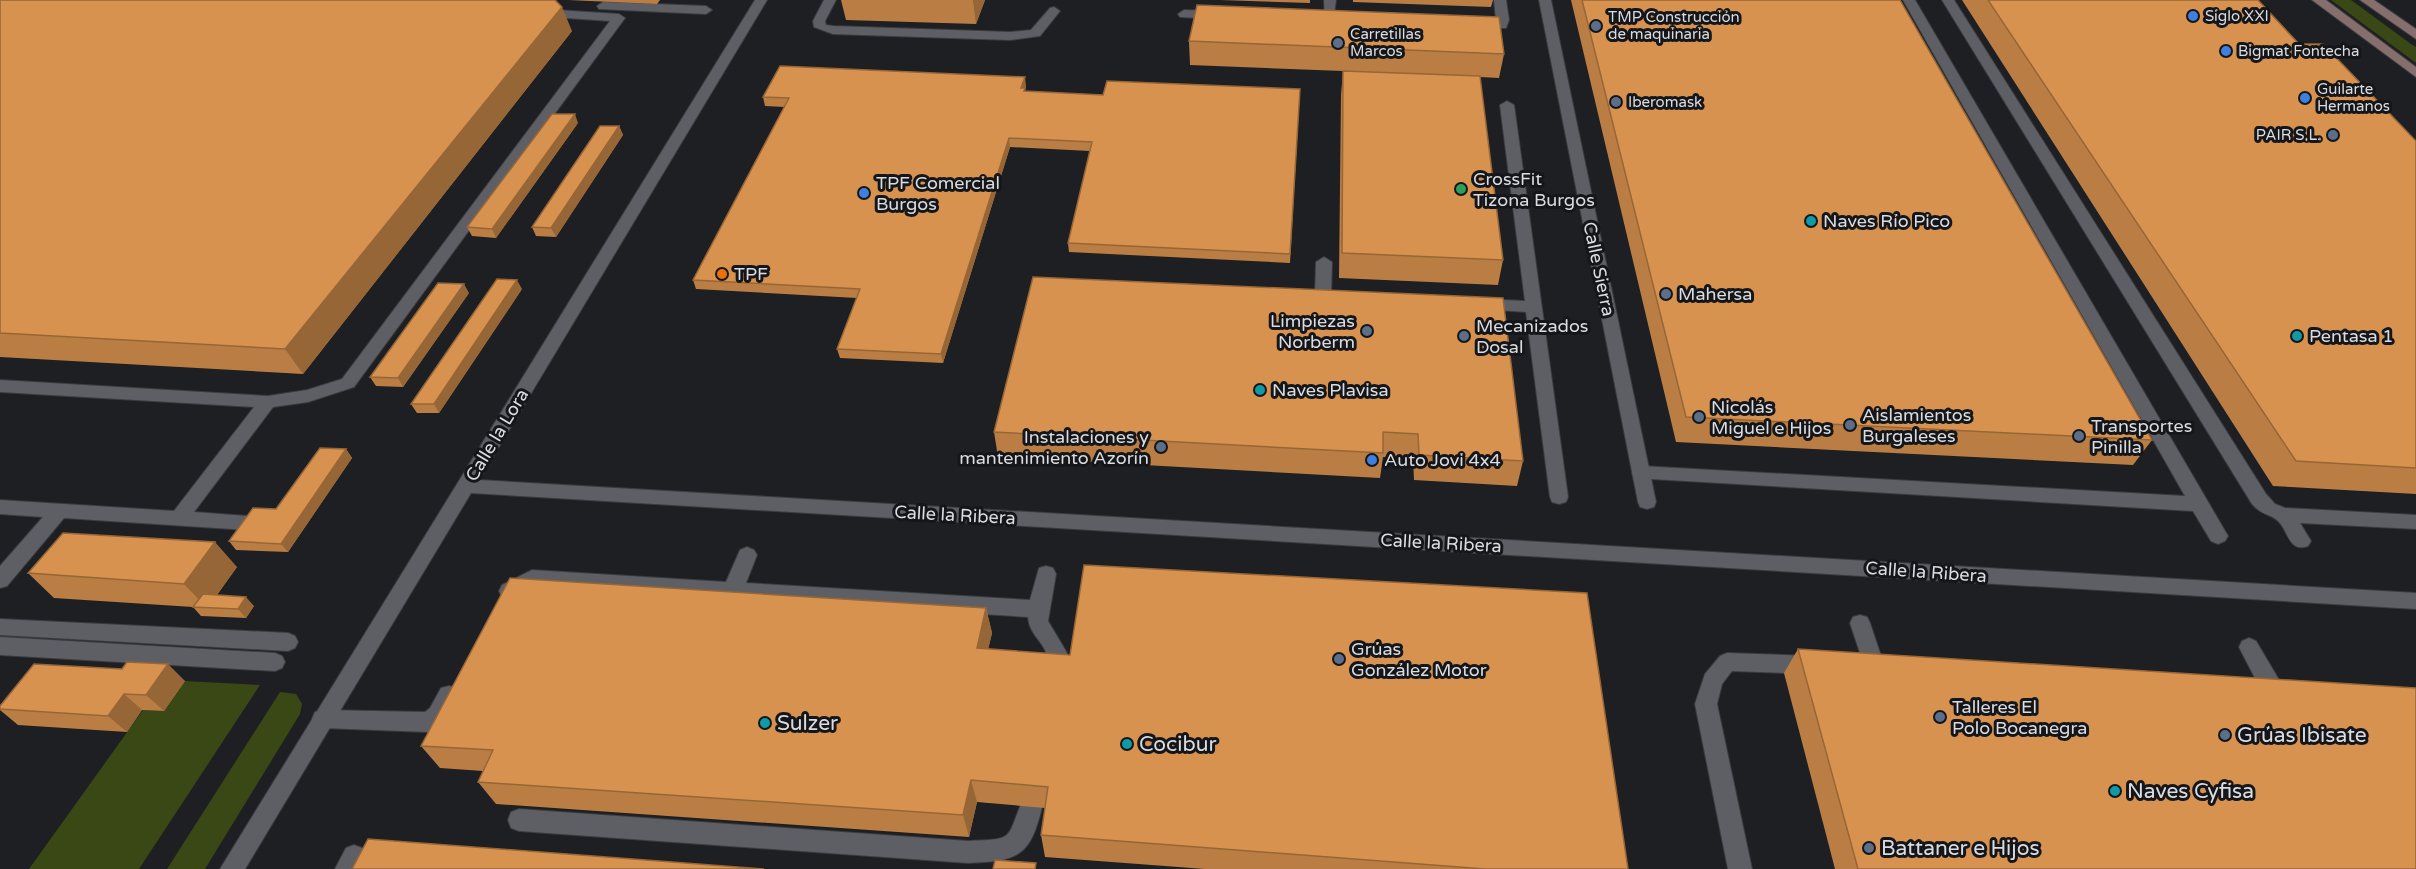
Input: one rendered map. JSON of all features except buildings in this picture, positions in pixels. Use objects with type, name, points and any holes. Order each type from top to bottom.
[{"type":"main road","points":[[2318,0],[2416,73]]},
{"type":"main road","points":[[2366,0],[2416,35]]},
{"type":"street","name":"Calle la Lora","points":[[232,869],[761,0]]},
{"type":"street","points":[[830,0],[819,21],[820,27],[833,30],[1010,36],[1035,33],[1054,11]]},
{"type":"street","points":[[1329,19],[1330,0]]},
{"type":"street","points":[[1469,25],[1501,25],[1503,20],[1500,0]]},
{"type":"street","name":"Calle Sierra","points":[[1545,0],[1647,502]]},
{"type":"street","points":[[1909,0],[2218,536]]},
{"type":"street","points":[[1948,0],[2259,499],[2268,509],[2284,514],[2416,522]]},
{"type":"street","points":[[0,386],[268,402],[308,396],[348,383],[619,18],[530,8],[676,4],[706,10]]},
{"type":"street","points":[[1184,14],[1229,15]]},
{"type":"street","points":[[1507,105],[1558,497]]},
{"type":"street","points":[[1323,296],[1324,262]]},
{"type":"street","points":[[1464,303],[1534,307]]},
{"type":"street","points":[[178,519],[268,402]]},
{"type":"street","points":[[1641,473],[2199,504]]},
{"type":"street","name":"Calle la Ribera","points":[[465,486],[2416,601]]},
{"type":"street","points":[[0,507],[247,523]]},
{"type":"street","points":[[0,580],[59,511]]},
{"type":"street","points":[[2284,514],[2301,541]]},
{"type":"street","points":[[733,590],[747,555]]},
{"type":"street","points":[[1046,574],[1039,609],[1041,628],[1055,644],[1057,651],[1055,677]]},
{"type":"street","points":[[494,611],[511,588],[532,578],[1039,609]]},
{"type":"street","points":[[1860,623],[1875,668]]},
{"type":"street","points":[[0,627],[288,642]]},
{"type":"street","points":[[0,646],[275,662]]},
{"type":"street","points":[[2249,647],[2274,692]]},
{"type":"street","points":[[1740,869],[1706,704],[1712,680],[1727,662],[1830,666]]},
{"type":"street","points":[[1852,667],[1898,670]]},
{"type":"street","points":[[323,719],[428,722],[438,715],[461,673]]},
{"type":"street","points":[[2251,691],[2298,694]]},
{"type":"street","points":[[519,820],[968,852],[1013,848],[1019,843],[1031,807]]},
{"type":"green space","points":[[2331,0],[2351,0],[2416,47],[2416,63]]},
{"type":"green space","points":[[185,681],[260,685],[139,869],[29,869],[143,710],[164,711]]},
{"type":"green space","points":[[280,692],[296,694],[302,704],[300,714],[205,869],[167,869]]},
{"type":"place","name":"Siglo XXI","points":[[2193,16]]},
{"type":"place","name":"TMP Construcción de maquinaria","points":[[1596,26]]},
{"type":"place","name":"Carretillas Marcos","points":[[1338,43]]},
{"type":"place","name":"Bigmat Fontecha","points":[[2226,51]]},
{"type":"place","name":"Guilarte Hermanos","points":[[2305,98]]},
{"type":"place","name":"Iberomask","points":[[1616,102]]},
{"type":"place","name":"PAIR S.L.","points":[[2333,135]]},
{"type":"place","name":"CrossFit Tizona Burgos","points":[[1461,189]]},
{"type":"place","name":"TPF Comercial Burgos","points":[[864,193]]},
{"type":"place","name":"Naves Río Pico","points":[[1811,221]]},
{"type":"place","name":"TPF","points":[[722,274]]},
{"type":"place","name":"Mahersa","points":[[1666,294]]},
{"type":"place","name":"Limpiezas Norberm","points":[[1367,331]]},
{"type":"place","name":"Mecanizados Dosal","points":[[1464,336]]},
{"type":"place","name":"Pentasa 1","points":[[2297,336]]},
{"type":"place","name":"Naves Plavisa","points":[[1260,390]]},
{"type":"place","name":"Nicolás Miguel e Hijos","points":[[1699,417]]},
{"type":"place","name":"Aislamientos Burgaleses","points":[[1850,425]]},
{"type":"place","name":"Transportes Pinilla","points":[[2079,436]]},
{"type":"place","name":"Instalaciones y mantenimiento Azorín","points":[[1161,447]]},
{"type":"place","name":"Auto Jovi 4x4","points":[[1372,460]]},
{"type":"place","name":"Grúas González Motor","points":[[1339,659]]},
{"type":"place","name":"Talleres El Polo Bocanegra","points":[[1940,717]]},
{"type":"place","name":"Sulzer","points":[[765,723]]},
{"type":"place","name":"Grúas Ibisate","points":[[2225,735]]},
{"type":"place","name":"Cocibur","points":[[1127,744]]},
{"type":"place","name":"Naves Cyfisa","points":[[2115,791]]},
{"type":"place","name":"Battaner e Hijos","points":[[1869,848]]}]
